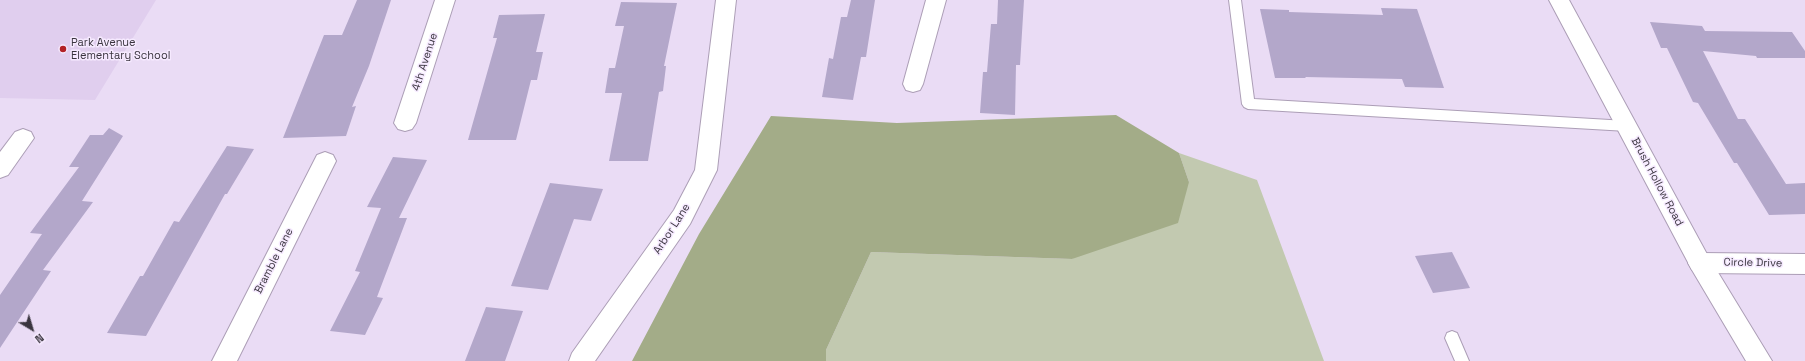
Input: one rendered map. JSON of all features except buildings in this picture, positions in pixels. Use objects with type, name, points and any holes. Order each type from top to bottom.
[{"type":"street","name":"4th Avenue","points":[[405,123],[446,0]]},
{"type":"street","name":"Arbor Lane","points":[[581,361],[682,217],[706,170],[726,0]]},
{"type":"street","points":[[913,84],[936,0]]},
{"type":"street","name":"Brush Hollow Road","points":[[1559,0],[1700,263],[1760,361]]},
{"type":"street","points":[[0,169],[22,138]]},
{"type":"street","name":"Bramble Lane","points":[[224,361],[325,161]]},
{"type":"street","name":"Circle Drive","points":[[1700,263],[1805,264]]},
{"type":"lane","points":[[1235,0],[1248,104],[1627,126]]},
{"type":"lane","points":[[1452,338],[1462,361]]},
{"type":"shaded area","name":"Park Avenue Elementary School","points":[[0,0],[156,0],[95,100],[0,98]]},
{"type":"green space","points":[[1116,115],[1179,153],[1189,182],[1178,223],[1072,259],[871,252],[826,350],[826,361],[632,361],[699,234],[771,116],[897,123]]},
{"type":"green space","points":[[1179,153],[1257,180],[1324,361],[826,361],[826,350],[871,252],[1072,259],[1189,182]]},
{"type":"place","name":"Park Avenue Elementary School","points":[[63,49]]}]
